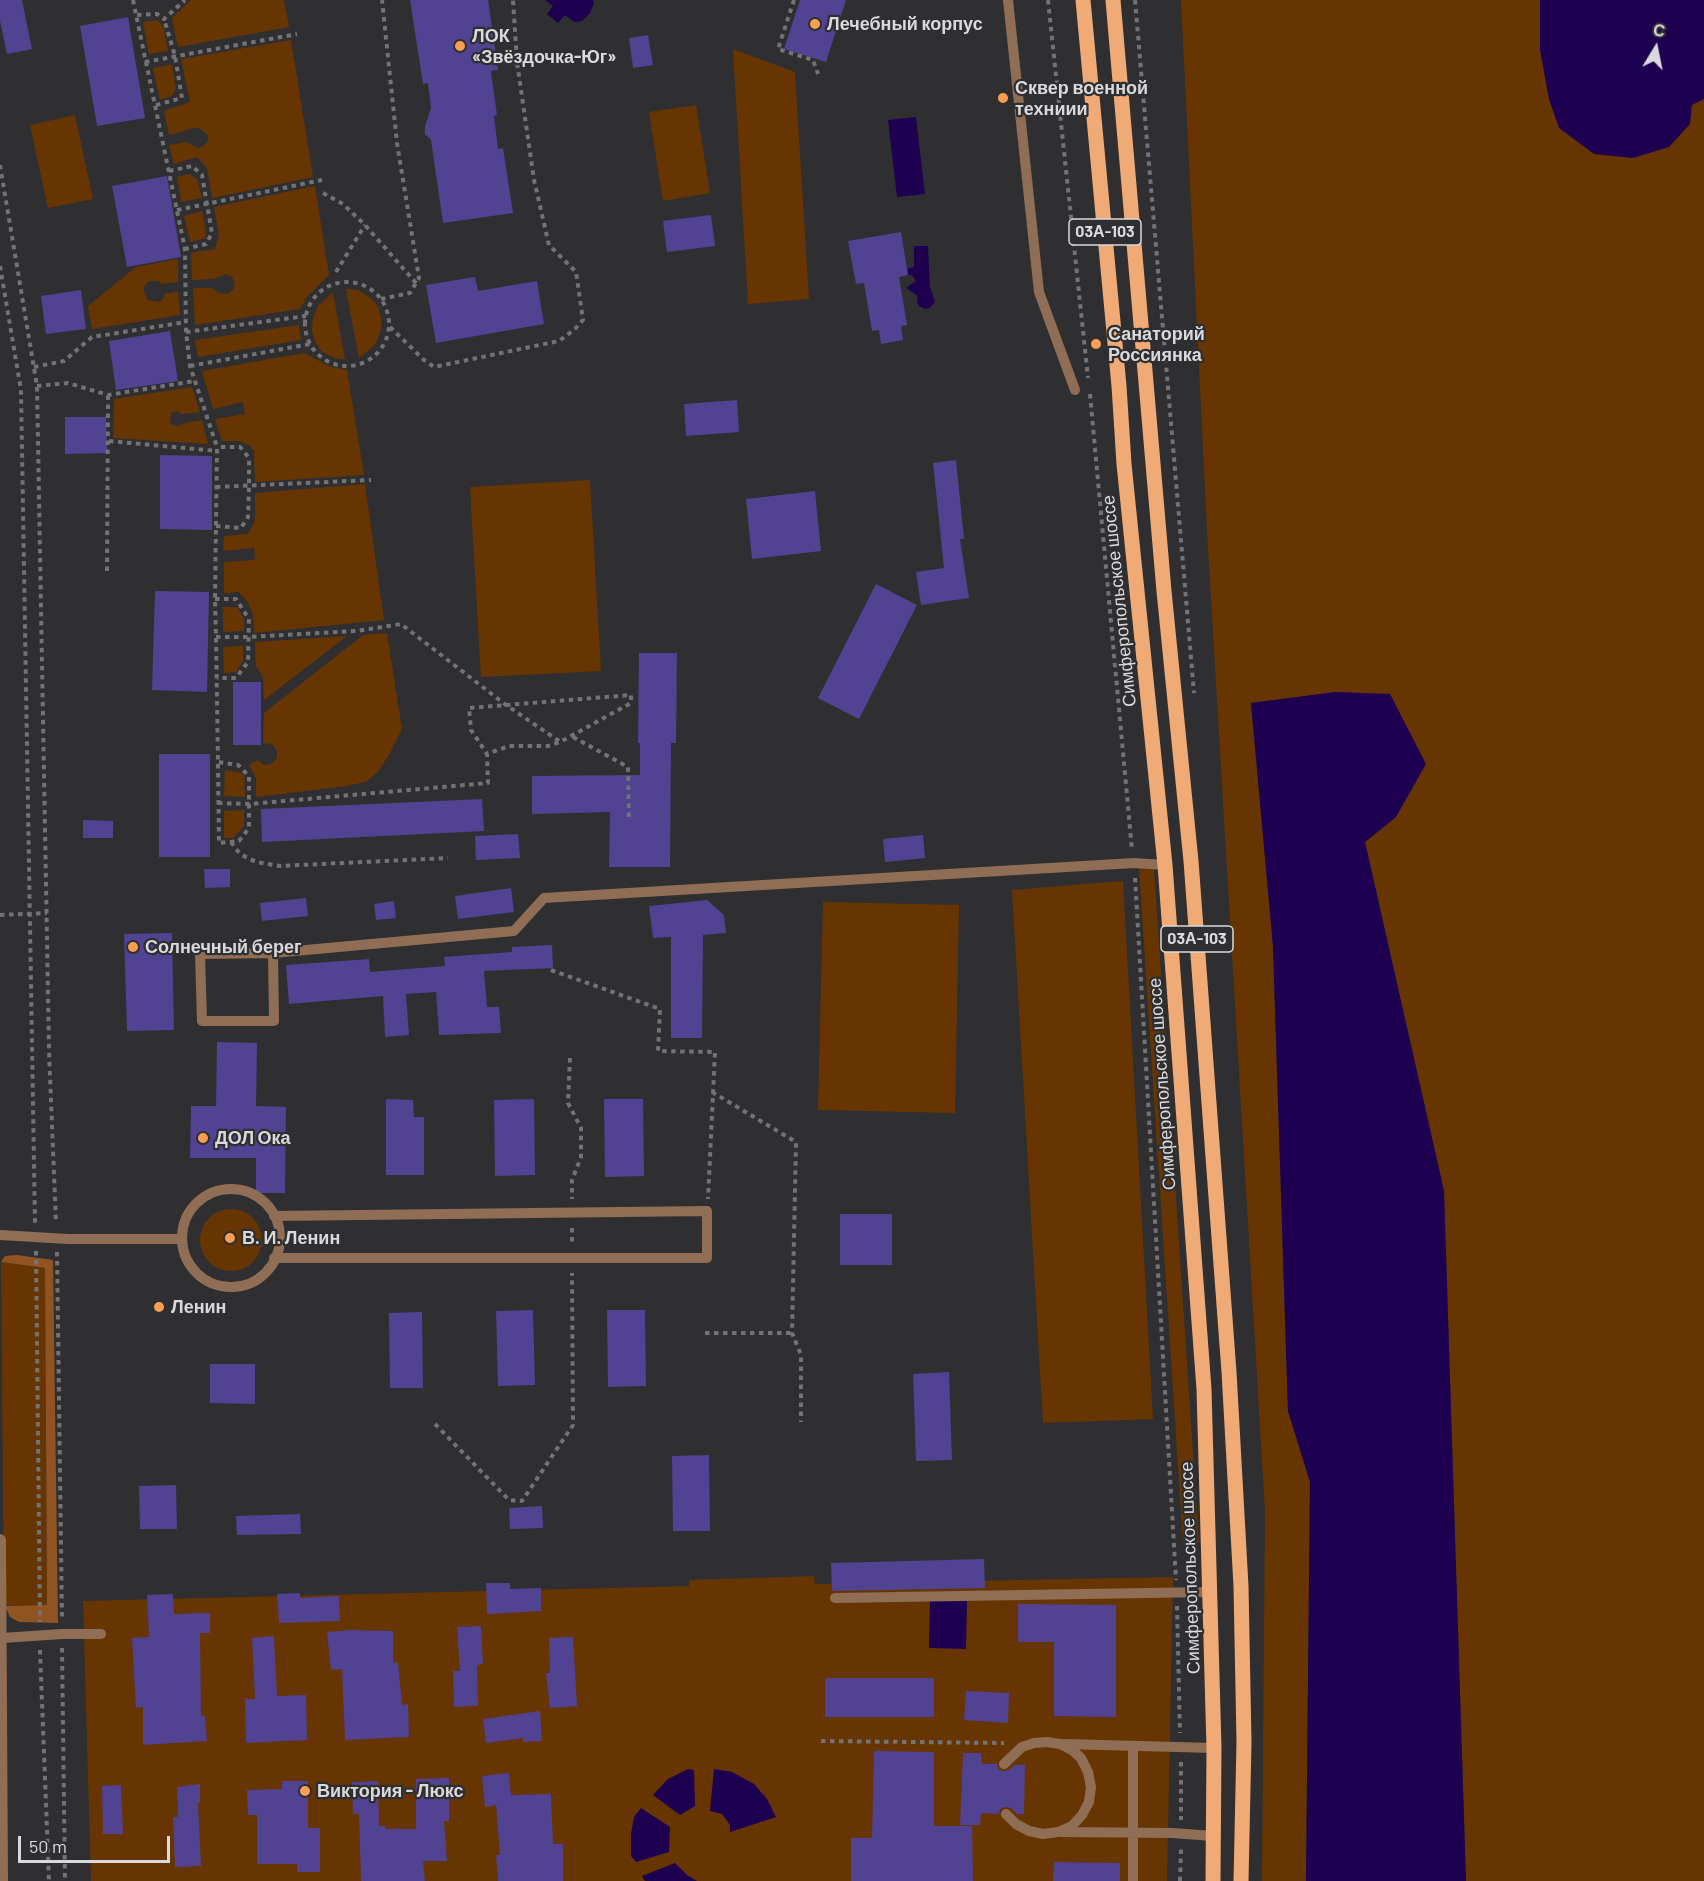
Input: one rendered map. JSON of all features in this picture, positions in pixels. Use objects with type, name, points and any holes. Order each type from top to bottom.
[{"type":"main road","name":"Симферопольское шоссе","points":[[1083,0],[1119,386],[1124,464],[1165,865],[1204,1389],[1214,1748],[1213,1881]]},
{"type":"main road","name":"03А-103","points":[[1113,0],[1164,591],[1191,861],[1230,1372],[1241,1598],[1244,1742],[1241,1881]]},
{"type":"street","points":[[0,1540],[2,1881]]},
{"type":"lane","points":[[1008,0],[1039,292],[1075,390]]},
{"type":"lane","points":[[273,953],[274,1021],[202,1021],[200,954],[273,953],[514,932],[544,898],[1134,863],[1165,865]]},
{"type":"lane","points":[[232,1189],[248,1193],[264,1202],[278,1226],[279,1250],[269,1269],[256,1280],[247,1285],[221,1287],[201,1277],[186,1259],[180,1239],[190,1210],[200,1200],[216,1192],[232,1189]]},
{"type":"lane","points":[[274,1216],[707,1212],[706,1258],[274,1258]]},
{"type":"lane","points":[[0,1235],[57,1239],[180,1239]]},
{"type":"lane","points":[[835,1598],[1210,1592]]},
{"type":"lane","points":[[2,1638],[101,1634]]},
{"type":"lane","points":[[1004,1764],[1022,1747],[1047,1742],[1214,1748]]},
{"type":"lane","points":[[1058,1832],[1072,1826],[1083,1815],[1089,1802],[1091,1787],[1088,1772],[1081,1758],[1060,1744]]},
{"type":"lane","points":[[1133,1746],[1134,1881]]},
{"type":"lane","points":[[1006,1814],[1016,1824],[1029,1831],[1043,1834],[1058,1832],[1181,1833],[1214,1836]]},
{"type":"path","points":[[133,0],[185,249],[186,332],[190,366],[217,449],[215,599],[219,843],[239,841],[249,828],[249,776],[238,765],[218,762]]},
{"type":"path","points":[[165,20],[185,0]]},
{"type":"path","points":[[381,298],[410,293],[419,278],[397,143],[382,0]]},
{"type":"path","points":[[390,327],[434,367],[559,340],[583,320],[576,272],[549,245],[534,180],[517,62],[513,0]]},
{"type":"path","points":[[794,0],[778,49],[813,60],[818,74]]},
{"type":"path","points":[[1048,0],[1090,400],[1134,863],[1177,1592],[1180,1881]]},
{"type":"path","points":[[136,15],[157,14],[165,20],[175,56],[182,98],[156,105]]},
{"type":"path","points":[[145,62],[297,34]]},
{"type":"path","points":[[0,165],[37,386],[50,1051],[57,1239],[65,1881]]},
{"type":"path","points":[[169,171],[192,166],[202,175],[212,233],[206,244],[185,249]]},
{"type":"path","points":[[177,210],[322,180]]},
{"type":"path","points":[[323,193],[344,204],[416,283]]},
{"type":"path","points":[[336,272],[365,225]]},
{"type":"path","points":[[0,266],[21,390],[36,1237],[40,1635],[49,1881]]},
{"type":"path","points":[[356,282],[372,290],[381,298],[389,314],[390,327],[385,344],[374,358],[353,366],[341,366],[325,360],[310,344],[305,332],[306,316],[310,303],[322,290],[338,283],[356,282]]},
{"type":"path","points":[[186,332],[306,316]]},
{"type":"path","points":[[34,367],[64,361],[92,337],[186,322]]},
{"type":"path","points":[[190,366],[310,344]]},
{"type":"path","points":[[37,386],[68,383],[108,395],[195,381]]},
{"type":"path","points":[[107,571],[108,395]]},
{"type":"path","points":[[109,441],[217,449],[240,447],[249,458],[248,517],[241,528],[216,526]]},
{"type":"path","points":[[216,487],[371,480]]},
{"type":"path","points":[[215,599],[236,600],[249,619],[248,662],[236,678],[217,678]]},
{"type":"path","points":[[216,637],[357,631],[401,624],[506,705],[560,742]]},
{"type":"path","points":[[218,803],[250,804],[488,783],[487,754],[471,730],[469,708],[631,695],[631,703],[560,742],[548,746],[509,746],[487,754]]},
{"type":"path","points":[[572,736],[628,767],[629,821]]},
{"type":"path","points":[[231,842],[240,854],[256,862],[280,866],[448,858]]},
{"type":"path","points":[[0,915],[47,913]]},
{"type":"path","points":[[551,970],[660,1009],[658,1051],[715,1053],[707,1212]]},
{"type":"path","points":[[435,1424],[509,1500],[522,1501],[573,1425],[572,1180],[581,1157],[581,1128],[568,1103],[570,1058]]},
{"type":"path","points":[[712,1092],[796,1142],[792,1334],[801,1355],[801,1422]]},
{"type":"path","points":[[705,1333],[792,1334]]},
{"type":"path","points":[[821,1741],[1034,1743]]},
{"type":"shaded area","points":[[191,0],[284,0],[289,27],[178,47],[172,18]]},
{"type":"shaded area","points":[[545,0],[593,0],[594,3],[590,13],[582,21],[574,22],[565,15],[558,23],[547,14],[553,6]]},
{"type":"shaded area","points":[[1181,0],[1704,0],[1704,1881],[1466,1881],[1444,1191],[1365,842],[1396,817],[1336,692],[1251,703],[1273,946],[1288,1411],[1310,1482],[1306,1881],[1262,1881],[1265,1512],[1207,530]]},
{"type":"shaded area","points":[[1540,0],[1704,0],[1704,99],[1692,105],[1690,124],[1669,147],[1633,158],[1594,154],[1559,128],[1549,99],[1540,50]]},
{"type":"shaded area","points":[[157,20],[163,26],[168,51],[149,54],[143,22]]},
{"type":"shaded area","points":[[291,40],[313,177],[212,198],[207,168],[197,157],[174,164],[169,145],[187,142],[198,148],[204,146],[208,141],[208,135],[199,128],[169,135],[164,111],[190,102],[181,59]]},
{"type":"shaded area","points":[[733,49],[795,72],[809,299],[748,304]]},
{"type":"shaded area","points":[[172,64],[176,88],[172,96],[160,100],[153,68]]},
{"type":"shaded area","points":[[696,105],[710,193],[663,201],[649,112]]},
{"type":"shaded area","points":[[75,115],[93,199],[48,208],[30,125]]},
{"type":"shaded area","points":[[916,117],[925,194],[897,197],[888,120]]},
{"type":"shaded area","points":[[190,174],[197,179],[202,198],[181,202],[177,177]]},
{"type":"shaded area","points":[[315,186],[329,275],[307,297],[300,309],[195,325],[193,288],[212,288],[219,293],[227,294],[233,290],[235,283],[232,277],[226,274],[214,279],[192,280],[191,253],[215,249],[219,235],[214,207]]},
{"type":"shaded area","points":[[202,211],[205,238],[190,242],[184,216]]},
{"type":"shaded area","points":[[914,246],[928,246],[930,287],[935,302],[930,308],[925,309],[919,306],[918,296],[906,288],[916,281],[912,275],[908,275],[907,269],[914,267]]},
{"type":"shaded area","points":[[178,259],[178,282],[162,284],[158,281],[149,281],[144,287],[144,293],[148,300],[159,302],[165,294],[178,291],[180,315],[92,329],[88,306],[136,267]]},
{"type":"shaded area","points":[[346,289],[358,290],[371,298],[377,305],[382,320],[380,334],[374,346],[359,358]]},
{"type":"shaded area","points":[[333,292],[345,360],[334,358],[321,351],[312,330],[313,318],[318,306]]},
{"type":"shaded area","points":[[299,325],[301,340],[198,357],[195,340]]},
{"type":"shaded area","points":[[304,353],[329,366],[347,370],[364,475],[255,482],[254,451],[249,445],[239,441],[222,441],[215,419],[245,414],[243,402],[213,409],[202,371]]},
{"type":"shaded area","points":[[192,387],[200,412],[171,413],[170,422],[179,426],[202,420],[208,444],[113,438],[114,399]]},
{"type":"shaded area","points":[[590,480],[601,671],[481,677],[470,487]]},
{"type":"shaded area","points":[[365,484],[384,620],[254,633],[253,614],[247,601],[239,592],[224,593],[224,562],[255,560],[254,548],[223,551],[224,536],[248,534],[255,521],[255,493]]},
{"type":"shaded area","points":[[223,607],[237,607],[244,619],[244,631],[223,632]]},
{"type":"shaded area","points":[[387,633],[402,729],[377,773],[365,782],[347,786],[256,797],[256,778],[249,765],[258,760],[263,765],[271,764],[277,758],[277,751],[272,744],[263,743],[264,713],[363,635]]},
{"type":"shaded area","points":[[347,636],[264,700],[263,677],[256,666],[255,642]]},
{"type":"shaded area","points":[[243,646],[243,661],[236,672],[224,673],[223,647]]},
{"type":"shaded area","points":[[1336,692],[1390,694],[1426,764],[1396,817],[1365,842],[1444,1191],[1466,1881],[1306,1881],[1310,1482],[1288,1411],[1273,946],[1251,703]]},
{"type":"shaded area","points":[[225,770],[244,775],[245,797],[224,796]]},
{"type":"shaded area","points":[[244,810],[244,826],[233,838],[224,838],[224,811]]},
{"type":"shaded area","points":[[1139,868],[1154,868],[1199,1543],[1183,1543]]},
{"type":"shaded area","points":[[1123,881],[1153,1419],[1043,1423],[1012,890]]},
{"type":"shaded area","points":[[823,902],[959,905],[955,1113],[818,1110]]},
{"type":"shaded area","points":[[225,1209],[237,1209],[253,1218],[260,1228],[262,1240],[260,1252],[253,1262],[237,1271],[225,1271],[214,1266],[205,1257],[200,1246],[200,1234],[205,1223],[214,1214]]},
{"type":"shaded area","points":[[17,1255],[53,1260],[58,1623],[19,1622],[10,1617],[5,1606],[47,1605],[45,1268],[1,1262],[5,1256]]},
{"type":"shaded area","points":[[1,1262],[45,1268],[47,1606],[4,1605]]},
{"type":"shaded area","points":[[814,1576],[815,1584],[1173,1577],[1167,1881],[91,1881],[83,1601],[689,1586],[689,1580]]},
{"type":"shaded area","points":[[930,1601],[967,1601],[966,1649],[929,1648]]},
{"type":"shaded area","points":[[688,1769],[694,1770],[695,1806],[680,1815],[653,1795],[668,1779]]},
{"type":"shaded area","points":[[714,1769],[732,1772],[754,1784],[767,1799],[776,1817],[730,1832],[730,1825],[722,1814],[710,1811]]},
{"type":"shaded area","points":[[641,1808],[670,1827],[669,1852],[636,1862],[631,1856],[631,1834],[634,1817]]},
{"type":"shaded area","points":[[675,1863],[697,1881],[645,1881],[642,1876]]},
{"type":"building","points":[[0,0],[22,0],[32,49],[7,54],[0,21]]},
{"type":"building","points":[[410,0],[488,0],[498,70],[491,71],[497,115],[494,116],[498,149],[503,148],[513,213],[443,223],[431,140],[425,134],[431,108],[428,83],[423,84]]},
{"type":"building","name":"Лечебный корпус","points":[[800,0],[846,0],[826,62],[784,49]]},
{"type":"building","points":[[128,17],[145,118],[97,126],[80,26]]},
{"type":"building","points":[[648,35],[653,65],[633,68],[629,38]]},
{"type":"building","points":[[167,176],[181,257],[127,267],[112,186]]},
{"type":"building","points":[[711,215],[715,246],[667,252],[663,221]]},
{"type":"building","points":[[901,232],[908,275],[899,277],[907,325],[901,326],[903,340],[881,344],[879,330],[872,331],[864,283],[856,284],[848,241]]},
{"type":"building","points":[[475,277],[478,291],[537,281],[544,324],[436,343],[426,285]]},
{"type":"building","points":[[81,290],[86,329],[46,334],[41,296]]},
{"type":"building","points":[[170,331],[178,381],[116,390],[109,341]]},
{"type":"building","points":[[737,400],[739,432],[686,436],[684,404]]},
{"type":"building","points":[[65,417],[106,417],[107,453],[65,454]]},
{"type":"building","points":[[160,455],[212,456],[212,530],[160,529]]},
{"type":"building","points":[[956,460],[964,539],[960,539],[969,598],[921,605],[916,572],[944,568],[933,463]]},
{"type":"building","points":[[815,491],[821,551],[752,559],[746,499]]},
{"type":"building","points":[[876,584],[917,605],[859,719],[818,698]]},
{"type":"building","points":[[155,591],[209,592],[207,692],[152,690]]},
{"type":"building","points":[[639,653],[677,653],[676,743],[671,743],[670,867],[609,867],[610,812],[532,814],[532,776],[640,775]]},
{"type":"building","points":[[233,682],[261,682],[261,745],[233,745]]},
{"type":"building","points":[[159,754],[210,754],[210,857],[159,857]]},
{"type":"building","points":[[482,799],[484,831],[262,842],[261,809]]},
{"type":"building","points":[[83,820],[113,821],[113,838],[83,838]]},
{"type":"building","points":[[518,834],[520,858],[476,860],[475,836]]},
{"type":"building","points":[[923,835],[925,858],[885,862],[883,839]]},
{"type":"building","points":[[204,869],[230,869],[230,887],[205,888]]},
{"type":"building","points":[[511,888],[514,912],[458,919],[455,896]]},
{"type":"building","points":[[306,898],[308,916],[262,921],[260,903]]},
{"type":"building","points":[[707,900],[724,915],[726,933],[703,935],[702,1038],[671,1038],[671,937],[653,938],[649,906]]},
{"type":"building","points":[[394,901],[396,918],[376,920],[374,904]]},
{"type":"building","points":[[172,933],[174,1030],[127,1031],[124,934]]},
{"type":"building","points":[[552,945],[553,968],[484,971],[487,1007],[499,1007],[501,1033],[439,1035],[436,992],[406,994],[409,1035],[385,1037],[383,996],[289,1004],[286,965],[369,959],[370,972],[445,966],[444,957],[512,952],[512,947]]},
{"type":"building","points":[[217,1042],[257,1043],[256,1106],[286,1107],[285,1193],[256,1193],[256,1158],[190,1158],[191,1106],[216,1106]]},
{"type":"building","points":[[386,1099],[413,1100],[414,1117],[424,1117],[424,1175],[386,1175]]},
{"type":"building","points":[[534,1099],[535,1175],[495,1176],[494,1100]]},
{"type":"building","points":[[604,1099],[643,1099],[644,1176],[605,1177]]},
{"type":"building","points":[[840,1214],[892,1214],[892,1265],[840,1265]]},
{"type":"building","points":[[533,1310],[535,1385],[498,1386],[496,1311]]},
{"type":"building","points":[[607,1310],[645,1310],[646,1386],[608,1387]]},
{"type":"building","points":[[422,1312],[423,1388],[390,1388],[389,1313]]},
{"type":"building","points":[[210,1364],[255,1364],[255,1404],[210,1403]]},
{"type":"building","points":[[949,1372],[952,1460],[916,1461],[913,1374]]},
{"type":"building","points":[[709,1455],[710,1531],[673,1531],[672,1456]]},
{"type":"building","points":[[176,1485],[177,1529],[140,1529],[139,1486]]},
{"type":"building","points":[[542,1506],[543,1528],[510,1529],[509,1508]]},
{"type":"building","points":[[300,1514],[301,1534],[237,1535],[236,1516]]},
{"type":"building","points":[[984,1559],[985,1588],[832,1591],[831,1563]]},
{"type":"building","points":[[486,1583],[510,1583],[510,1589],[541,1588],[541,1611],[487,1614]]},
{"type":"building","points":[[300,1593],[300,1598],[339,1596],[340,1621],[279,1623],[277,1594]]},
{"type":"building","points":[[173,1594],[174,1614],[210,1613],[210,1633],[200,1633],[201,1716],[205,1716],[207,1741],[143,1745],[143,1707],[136,1708],[132,1638],[149,1637],[147,1595]]},
{"type":"building","points":[[1018,1604],[1116,1605],[1116,1717],[1054,1716],[1054,1642],[1018,1642]]},
{"type":"building","points":[[481,1626],[483,1664],[477,1665],[478,1706],[454,1707],[453,1671],[460,1671],[457,1627]]},
{"type":"building","points":[[393,1631],[393,1663],[398,1662],[402,1705],[408,1704],[409,1737],[345,1740],[342,1669],[331,1670],[327,1632]]},
{"type":"building","points":[[274,1636],[277,1696],[306,1695],[307,1740],[246,1743],[245,1699],[255,1699],[252,1638]]},
{"type":"building","points":[[573,1637],[577,1706],[550,1708],[546,1673],[550,1673],[549,1638]]},
{"type":"building","points":[[825,1678],[934,1678],[934,1717],[825,1717]]},
{"type":"building","points":[[966,1691],[1009,1693],[1008,1723],[964,1720]]},
{"type":"building","points":[[540,1711],[542,1741],[523,1742],[523,1738],[486,1743],[483,1719]]},
{"type":"building","points":[[874,1751],[934,1752],[934,1826],[972,1826],[973,1881],[851,1881],[851,1838],[872,1838]]},
{"type":"building","points":[[963,1753],[981,1753],[982,1764],[997,1764],[998,1769],[1002,1771],[1009,1770],[1014,1765],[1025,1765],[1024,1814],[1017,1814],[1011,1808],[1005,1807],[1000,1809],[999,1814],[981,1813],[980,1825],[960,1825]]},
{"type":"building","points":[[509,1773],[511,1795],[551,1794],[553,1844],[563,1844],[563,1881],[498,1881],[496,1855],[500,1855],[496,1805],[485,1807],[482,1776]]},
{"type":"building","points":[[449,1778],[449,1821],[444,1821],[447,1861],[423,1861],[425,1881],[361,1881],[359,1814],[353,1814],[352,1782],[378,1781],[379,1826],[385,1826],[385,1829],[416,1829],[416,1779]]},
{"type":"building","points":[[282,1781],[308,1781],[308,1828],[320,1828],[320,1872],[297,1872],[297,1864],[257,1864],[257,1815],[248,1815],[247,1790],[282,1789]]},
{"type":"building","points":[[200,1784],[200,1803],[198,1803],[201,1866],[175,1867],[173,1817],[178,1817],[177,1787]]},
{"type":"building","points":[[121,1785],[123,1834],[103,1834],[102,1786]]},
{"type":"building","points":[[1054,1862],[1120,1863],[1120,1881],[1053,1881]]},
{"type":"place","name":"Лечебный корпус","points":[[815,24]]},
{"type":"place","name":"ЛОК «Звёздочка-Юг»","points":[[460,46]]},
{"type":"place","name":"Сквер военной техниии","points":[[1003,98]]},
{"type":"place","name":"Санаторий Россиянка","points":[[1096,344]]},
{"type":"place","name":"Солнечный берег","points":[[133,947]]},
{"type":"place","name":"ДОЛ Ока","points":[[203,1138]]},
{"type":"place","name":"В. И. Ленин","points":[[230,1238]]},
{"type":"place","name":"Ленин","points":[[159,1307]]},
{"type":"place","name":"Виктория - Люкс","points":[[305,1791]]}]
